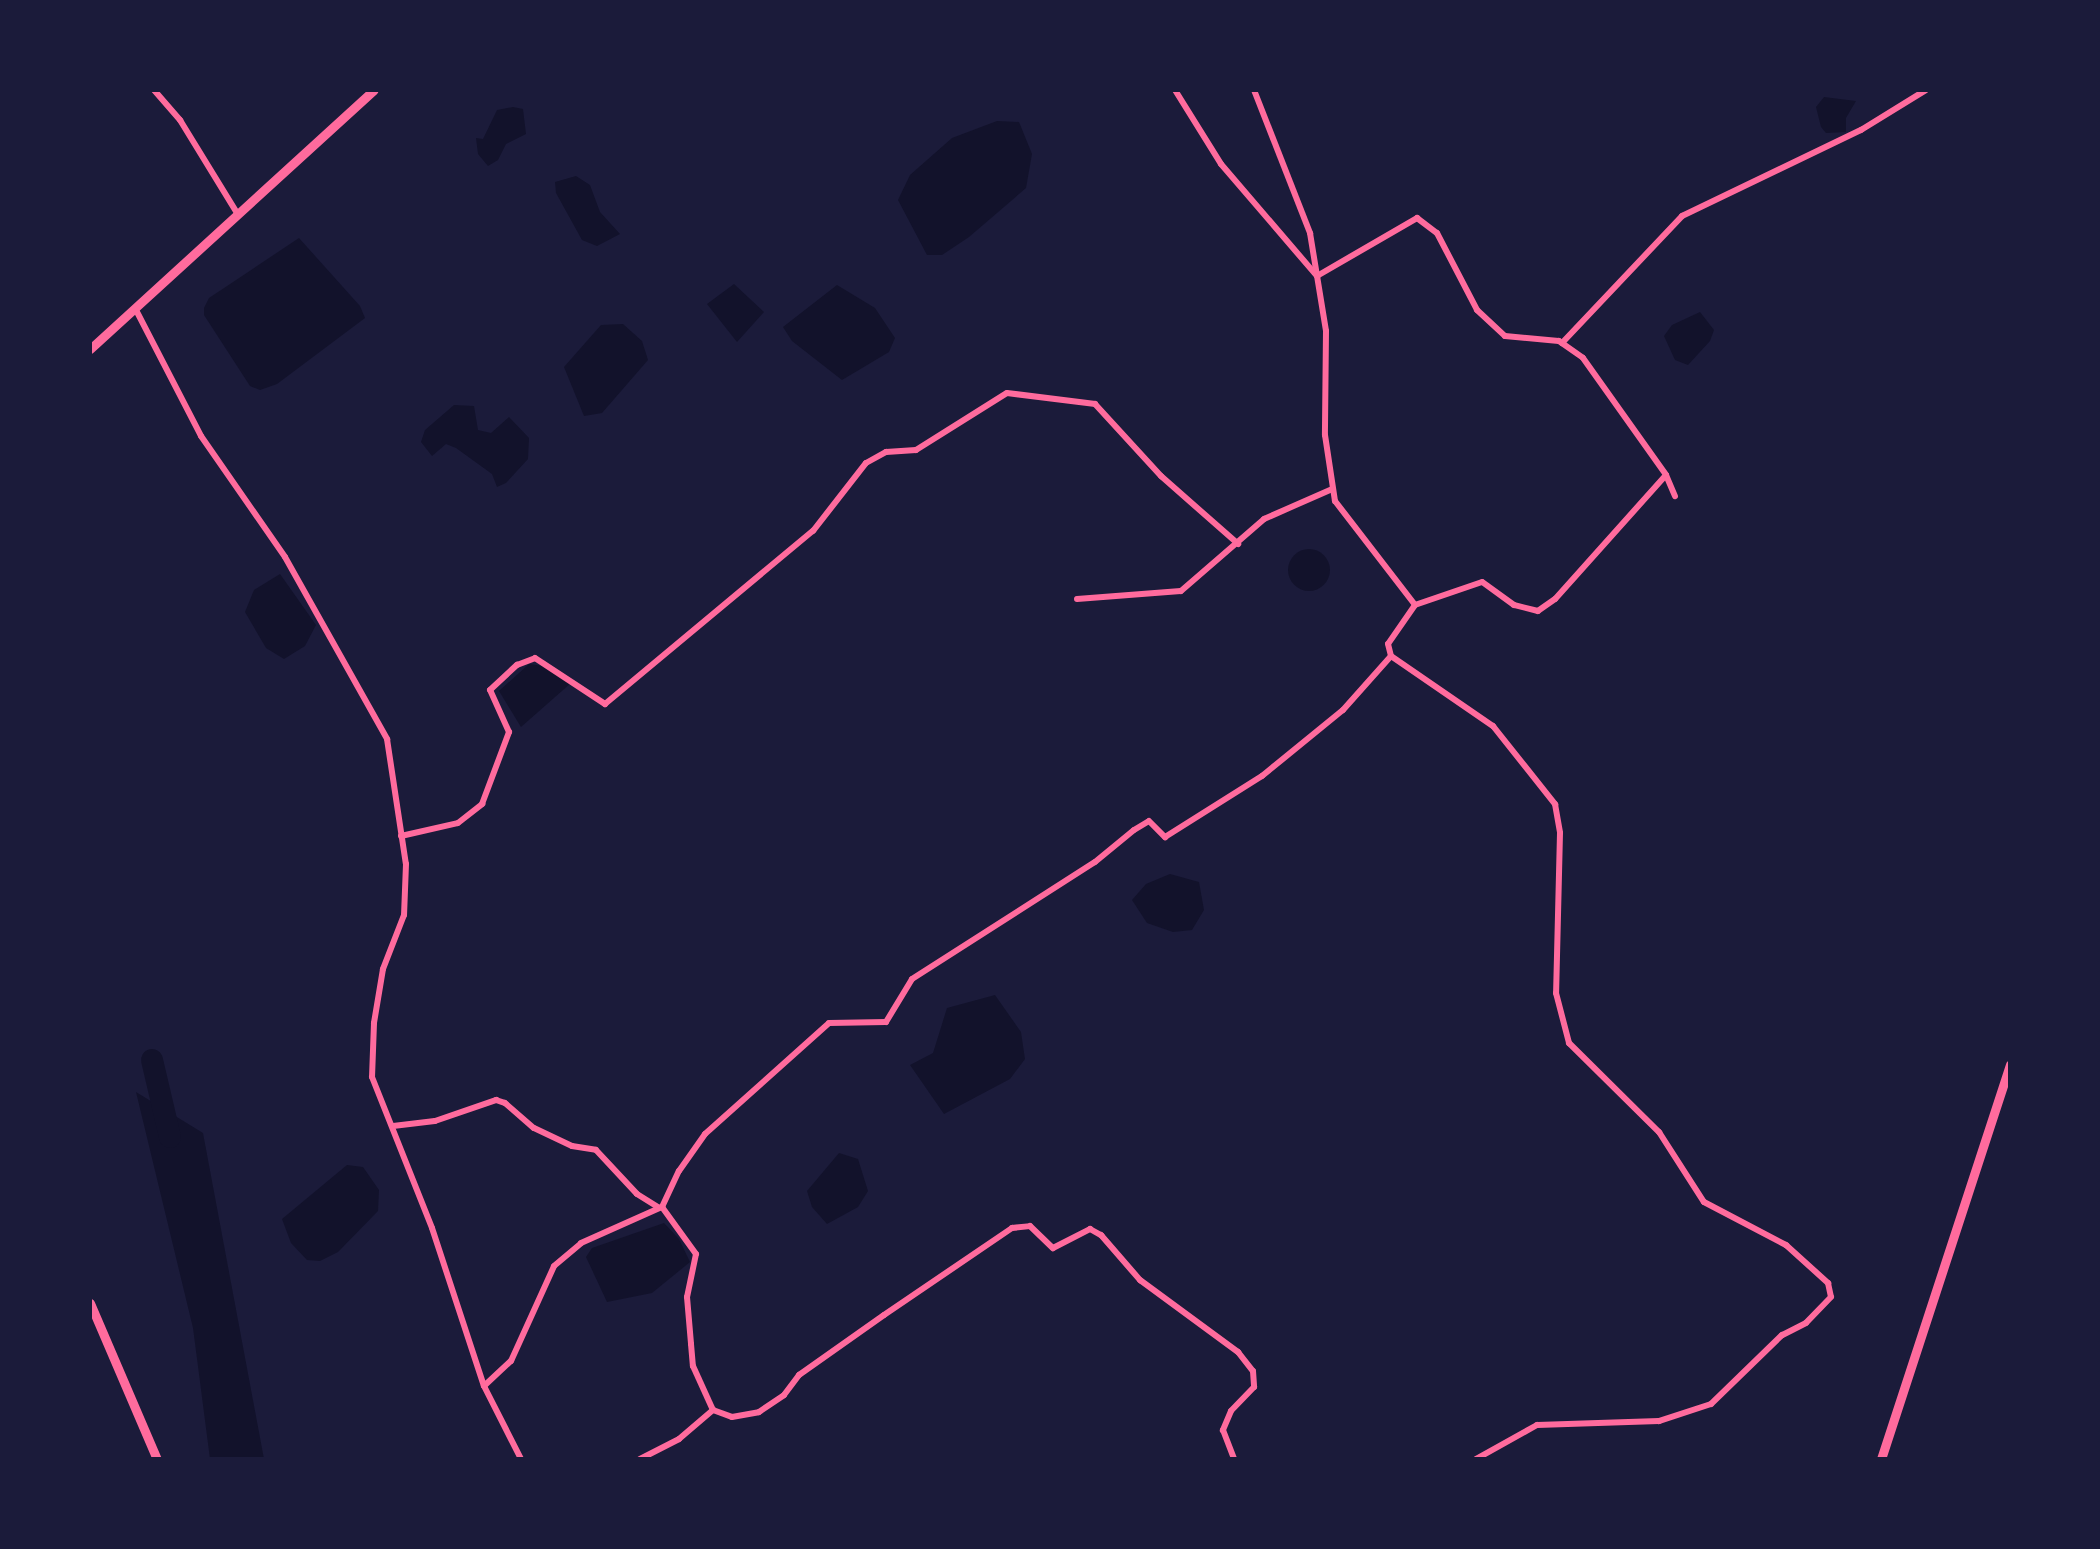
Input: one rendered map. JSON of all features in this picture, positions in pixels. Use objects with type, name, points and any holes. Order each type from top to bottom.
[{"type":"highway","points":[[90,349],[374,90]]},
{"type":"highway","points":[[1881,1459],[2010,1065]]},
{"type":"highway","points":[[90,1303],[157,1459]]},
{"type":"street","points":[[154,90],[180,120],[237,213]]},
{"type":"street","points":[[1175,90],[1221,164],[1317,276]]},
{"type":"street","points":[[1254,90],[1310,233],[1326,331],[1325,435],[1335,501],[1415,605]]},
{"type":"street","points":[[1562,343],[1682,216],[1861,130],[1926,90]]},
{"type":"street","points":[[1317,276],[1417,218],[1437,233],[1477,310],[1505,336],[1562,343],[1583,358],[1666,475],[1675,496]]},
{"type":"street","points":[[136,310],[201,436],[285,557],[387,739],[406,864],[404,915],[383,969],[372,1077],[393,1126],[484,1386],[521,1459]]},
{"type":"street","points":[[401,836],[458,823],[482,804],[509,732],[490,690],[517,665],[535,658],[605,704],[813,531],[866,463],[886,452],[916,450],[1007,393],[1095,404],[1161,476],[1238,544]]},
{"type":"street","points":[[1476,1459],[1537,1425],[1659,1421],[1711,1404],[1782,1335],[1806,1323],[1831,1297],[1828,1283],[1786,1245],[1704,1202],[1659,1132],[1569,1043],[1556,993],[1560,833],[1555,804],[1493,726],[1391,656],[1388,644],[1415,605],[1482,582],[1514,605],[1538,611],[1555,599],[1666,475]]},
{"type":"street","points":[[1077,599],[1181,591],[1264,519],[1332,489]]},
{"type":"street","points":[[484,1386],[511,1361],[554,1266],[581,1243],[660,1207],[679,1171],[705,1134],[829,1023],[886,1022],[912,979],[1095,862],[1134,830],[1149,821],[1165,837],[1262,776],[1343,710],[1391,656]]},
{"type":"street","points":[[393,1126],[435,1121],[496,1100],[505,1103],[534,1128],[572,1146],[596,1150],[637,1194],[660,1207],[696,1254],[687,1297],[693,1366],[713,1410],[732,1417],[759,1412],[784,1395],[799,1375],[1012,1228],[1030,1226],[1053,1248],[1090,1229],[1140,1280],[1238,1352],[1253,1371],[1254,1387],[1231,1411],[1223,1430],[1234,1459]]},
{"type":"street","points":[[640,1459],[679,1439],[713,1410]]},
{"type":"shaded area","points":[[1824,97],[1856,101],[1846,118],[1846,132],[1826,133],[1821,127],[1816,107]]},
{"type":"shaded area","points":[[523,109],[526,134],[506,144],[498,160],[488,166],[478,154],[476,138],[483,139],[497,110]]},
{"type":"shaded area","points":[[997,121],[1019,122],[1032,154],[1026,188],[969,237],[942,255],[927,255],[898,200],[910,175],[952,138]]},
{"type":"shaded area","points":[[576,176],[590,185],[600,212],[620,234],[597,246],[582,240],[556,193],[555,182]]},
{"type":"shaded area","points":[[299,238],[360,306],[365,318],[277,384],[260,390],[250,386],[204,315],[204,308],[209,298]]},
{"type":"shaded area","points":[[734,284],[764,312],[737,342],[707,304]]},
{"type":"shaded area","points":[[837,285],[875,308],[895,338],[889,352],[842,380],[792,341],[783,327]]},
{"type":"shaded area","points":[[1700,312],[1714,330],[1710,341],[1688,365],[1675,360],[1664,336],[1672,325]]},
{"type":"shaded area","points":[[623,324],[642,341],[648,360],[602,413],[584,416],[564,367],[601,325]]},
{"type":"shaded area","points":[[454,405],[474,406],[478,430],[491,433],[509,417],[529,438],[528,459],[506,483],[497,487],[492,474],[456,448],[446,444],[432,456],[421,442],[425,430]]},
{"type":"shaded area","points":[[1309,549],[1324,555],[1330,570],[1324,585],[1309,591],[1294,585],[1288,570],[1294,555]]},
{"type":"shaded area","points":[[280,574],[316,625],[305,646],[284,659],[266,648],[245,612],[254,590]]},
{"type":"shaded area","points":[[529,664],[551,667],[571,683],[521,727],[499,691]]},
{"type":"shaded area","points":[[1170,874],[1199,882],[1204,910],[1192,930],[1173,932],[1147,923],[1132,900],[1146,884]]},
{"type":"shaded area","points":[[995,995],[1021,1032],[1025,1059],[1010,1079],[944,1114],[910,1065],[933,1053],[947,1008]]},
{"type":"shaded area","points":[[136,1092],[203,1133],[264,1459],[210,1459],[193,1328]]},
{"type":"shaded area","points":[[839,1153],[858,1159],[868,1191],[858,1207],[827,1224],[812,1207],[807,1191]]},
{"type":"shaded area","points":[[347,1165],[363,1167],[379,1190],[378,1211],[338,1252],[320,1261],[307,1260],[291,1243],[282,1219]]},
{"type":"shaded area","points":[[664,1223],[679,1239],[690,1262],[652,1293],[607,1302],[586,1257],[592,1248]]},
{"type":"waterway","points":[[152,1060],[170,1137]]}]
